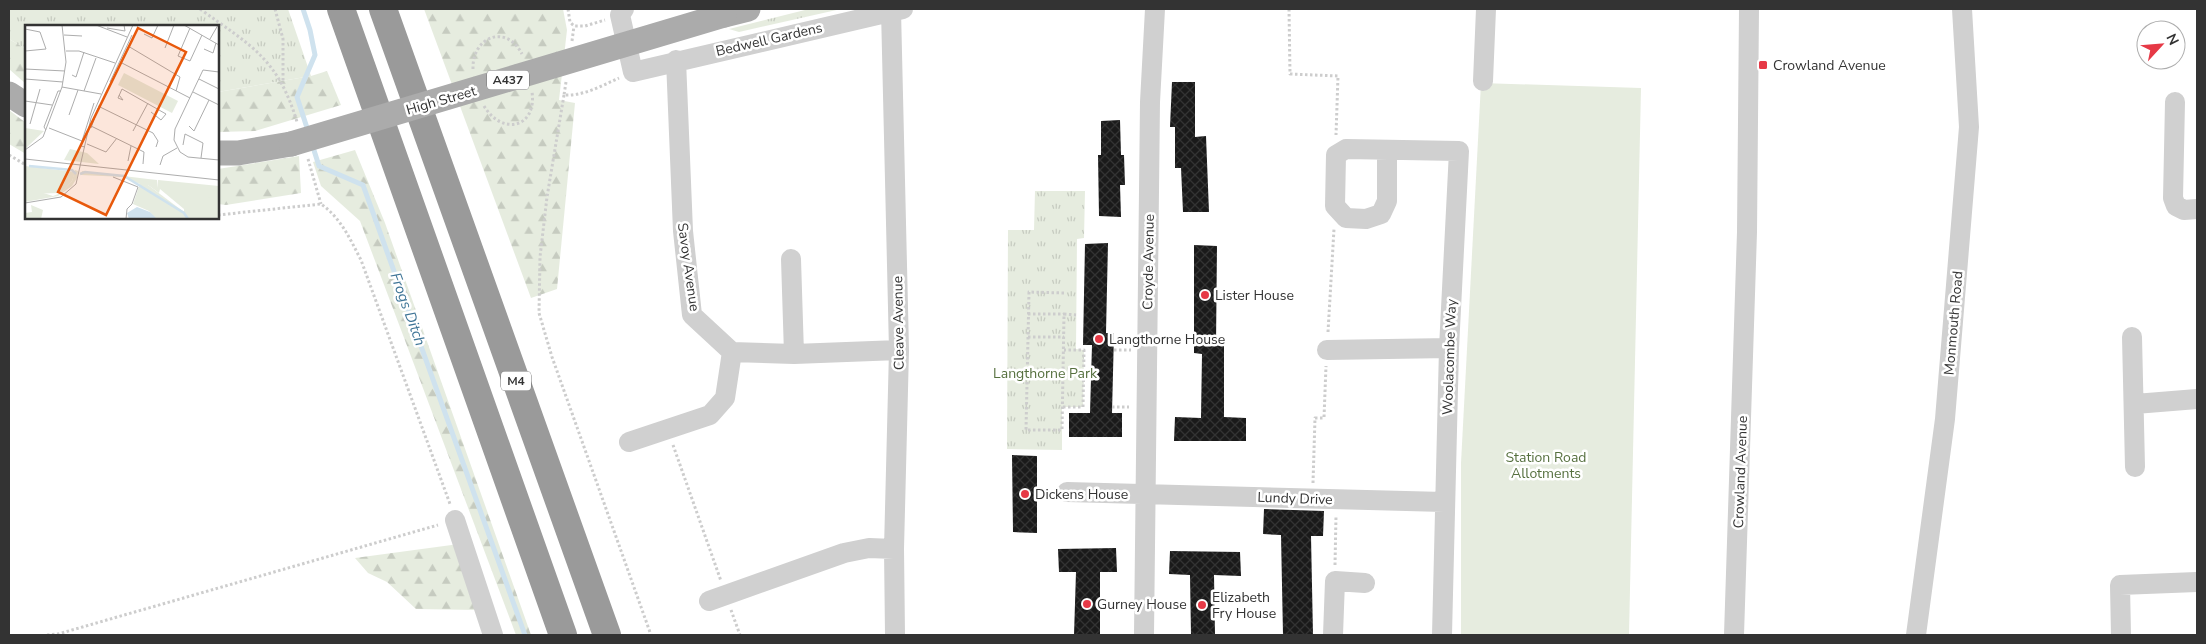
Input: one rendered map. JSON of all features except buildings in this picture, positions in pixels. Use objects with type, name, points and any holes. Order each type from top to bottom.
[{"type":"highway","points":[[341,9],[563,635]]},
{"type":"highway","name":"M4","points":[[383,9],[607,635]]},
{"type":"main road","name":"High Street","points":[[219,153],[238,153],[299,143],[748,9]]},
{"type":"main road","points":[[9,94],[25,104]]},
{"type":"street","name":"Bedwell Gardens","points":[[622,12],[634,72],[676,60],[898,9]]},
{"type":"street","name":"Cleave Avenue","points":[[895,635],[894,549],[899,350],[898,9]]},
{"type":"street","name":"Croyde Avenue","points":[[1144,635],[1150,102],[1155,9]]},
{"type":"street","points":[[1483,81],[1486,9]]},
{"type":"street","name":"Crowland Avenue","points":[[1734,635],[1747,232],[1749,9]]},
{"type":"street","name":"Monmouth Road","points":[[1916,635],[1945,419],[1969,128],[1962,9]]},
{"type":"street","name":"Savoy Avenue","points":[[676,60],[683,231],[692,315],[732,352]]},
{"type":"street","points":[[2175,102],[2174,198],[2176,206],[2184,210],[2197,209]]},
{"type":"street","name":"Woolacombe Way","points":[[1336,155],[1346,149],[1459,151],[1449,348],[1442,635]]},
{"type":"street","points":[[1336,155],[1335,206],[1346,218],[1366,219],[1381,214],[1387,201],[1387,150]]},
{"type":"street","points":[[791,259],[794,354]]},
{"type":"street","points":[[2132,337],[2135,467]]},
{"type":"street","points":[[1327,350],[1449,348]]},
{"type":"street","points":[[629,442],[710,415],[725,398],[732,352],[794,354],[899,350]]},
{"type":"street","points":[[2135,404],[2197,399]]},
{"type":"street","name":"Lundy Drive","points":[[1067,492],[1444,502]]},
{"type":"street","points":[[455,520],[493,635]]},
{"type":"street","points":[[717,598],[844,553],[869,548],[894,549]]},
{"type":"street","points":[[1333,635],[1335,581],[1365,583]]},
{"type":"street","points":[[2121,635],[2120,585],[2197,582]]},
{"type":"path","points":[[200,9],[260,52],[283,84]]},
{"type":"path","points":[[47,635],[76,629],[455,520],[361,260],[349,235],[333,212],[321,204],[299,143],[283,84],[283,39],[275,9]]},
{"type":"path","points":[[568,9],[570,22],[574,26],[579,27],[622,12]]},
{"type":"path","points":[[1289,9],[1290,74],[1338,76],[1336,155]]},
{"type":"path","points":[[473,70],[472,57],[476,49],[492,37],[503,36],[511,40],[518,47],[534,101],[527,117],[518,124],[509,126],[490,117],[484,106]]},
{"type":"path","points":[[564,95],[546,206],[540,257],[539,313],[555,366],[651,635]]},
{"type":"path","points":[[9,154],[25,164]]},
{"type":"path","points":[[219,215],[321,204]]},
{"type":"path","points":[[1312,499],[1315,418],[1324,418],[1335,206]]},
{"type":"path","points":[[1064,293],[1028,292],[1026,430],[1062,430],[1064,314]]},
{"type":"path","points":[[1028,314],[1076,314]]},
{"type":"path","points":[[1028,337],[1064,337]]},
{"type":"path","points":[[1063,407],[1083,407],[1084,350],[1064,350]]},
{"type":"path","points":[[668,429],[717,598],[740,635]]},
{"type":"path","points":[[1335,581],[1336,500]]},
{"type":"green space","points":[[9,9],[288,9],[311,76],[219,92],[219,25],[25,25],[25,48],[9,39]]},
{"type":"green space","points":[[424,9],[563,9],[567,30],[559,100],[575,103],[557,289],[531,298]]},
{"type":"green space","points":[[809,9],[841,9],[739,32],[729,29]]},
{"type":"green space","points":[[9,39],[25,48],[25,83],[9,69]]},
{"type":"green space","points":[[327,71],[341,105],[255,131],[219,132],[219,92],[311,76]]},
{"type":"green space","name":"Station Road Allotments","points":[[1481,83],[1641,88],[1629,635],[1461,635],[1461,463]]},
{"type":"green space","points":[[9,110],[25,122],[25,153],[9,144]]},
{"type":"green space","points":[[355,150],[385,223],[531,635],[516,635],[360,221],[321,186],[313,162]]},
{"type":"green space","points":[[299,156],[301,193],[226,205],[219,204],[219,169]]},
{"type":"green space","name":"Langthorne Park","points":[[1035,191],[1085,191],[1084,238],[1077,239],[1076,349],[1084,350],[1083,407],[1062,407],[1062,450],[1007,449],[1008,230],[1034,230]]},
{"type":"green space","points":[[459,544],[478,610],[416,609],[387,582],[368,573],[355,558]]},
{"type":"waterway","name":"Frogs Ditch","points":[[303,9],[315,55],[297,97],[308,131]]},
{"type":"waterway","name":"Frogs Ditch","points":[[312,144],[319,166],[363,185],[525,635]]},
{"type":"place","name":"Crowland Avenue","points":[[1763,65]]},
{"type":"place","name":"Lister House","points":[[1205,295]]},
{"type":"place","name":"Langthorne House","points":[[1099,339]]},
{"type":"place","name":"Dickens House","points":[[1025,494]]},
{"type":"place","name":"Gurney House","points":[[1087,604]]},
{"type":"place","name":"Elizabeth Fry House","points":[[1202,605]]}]
